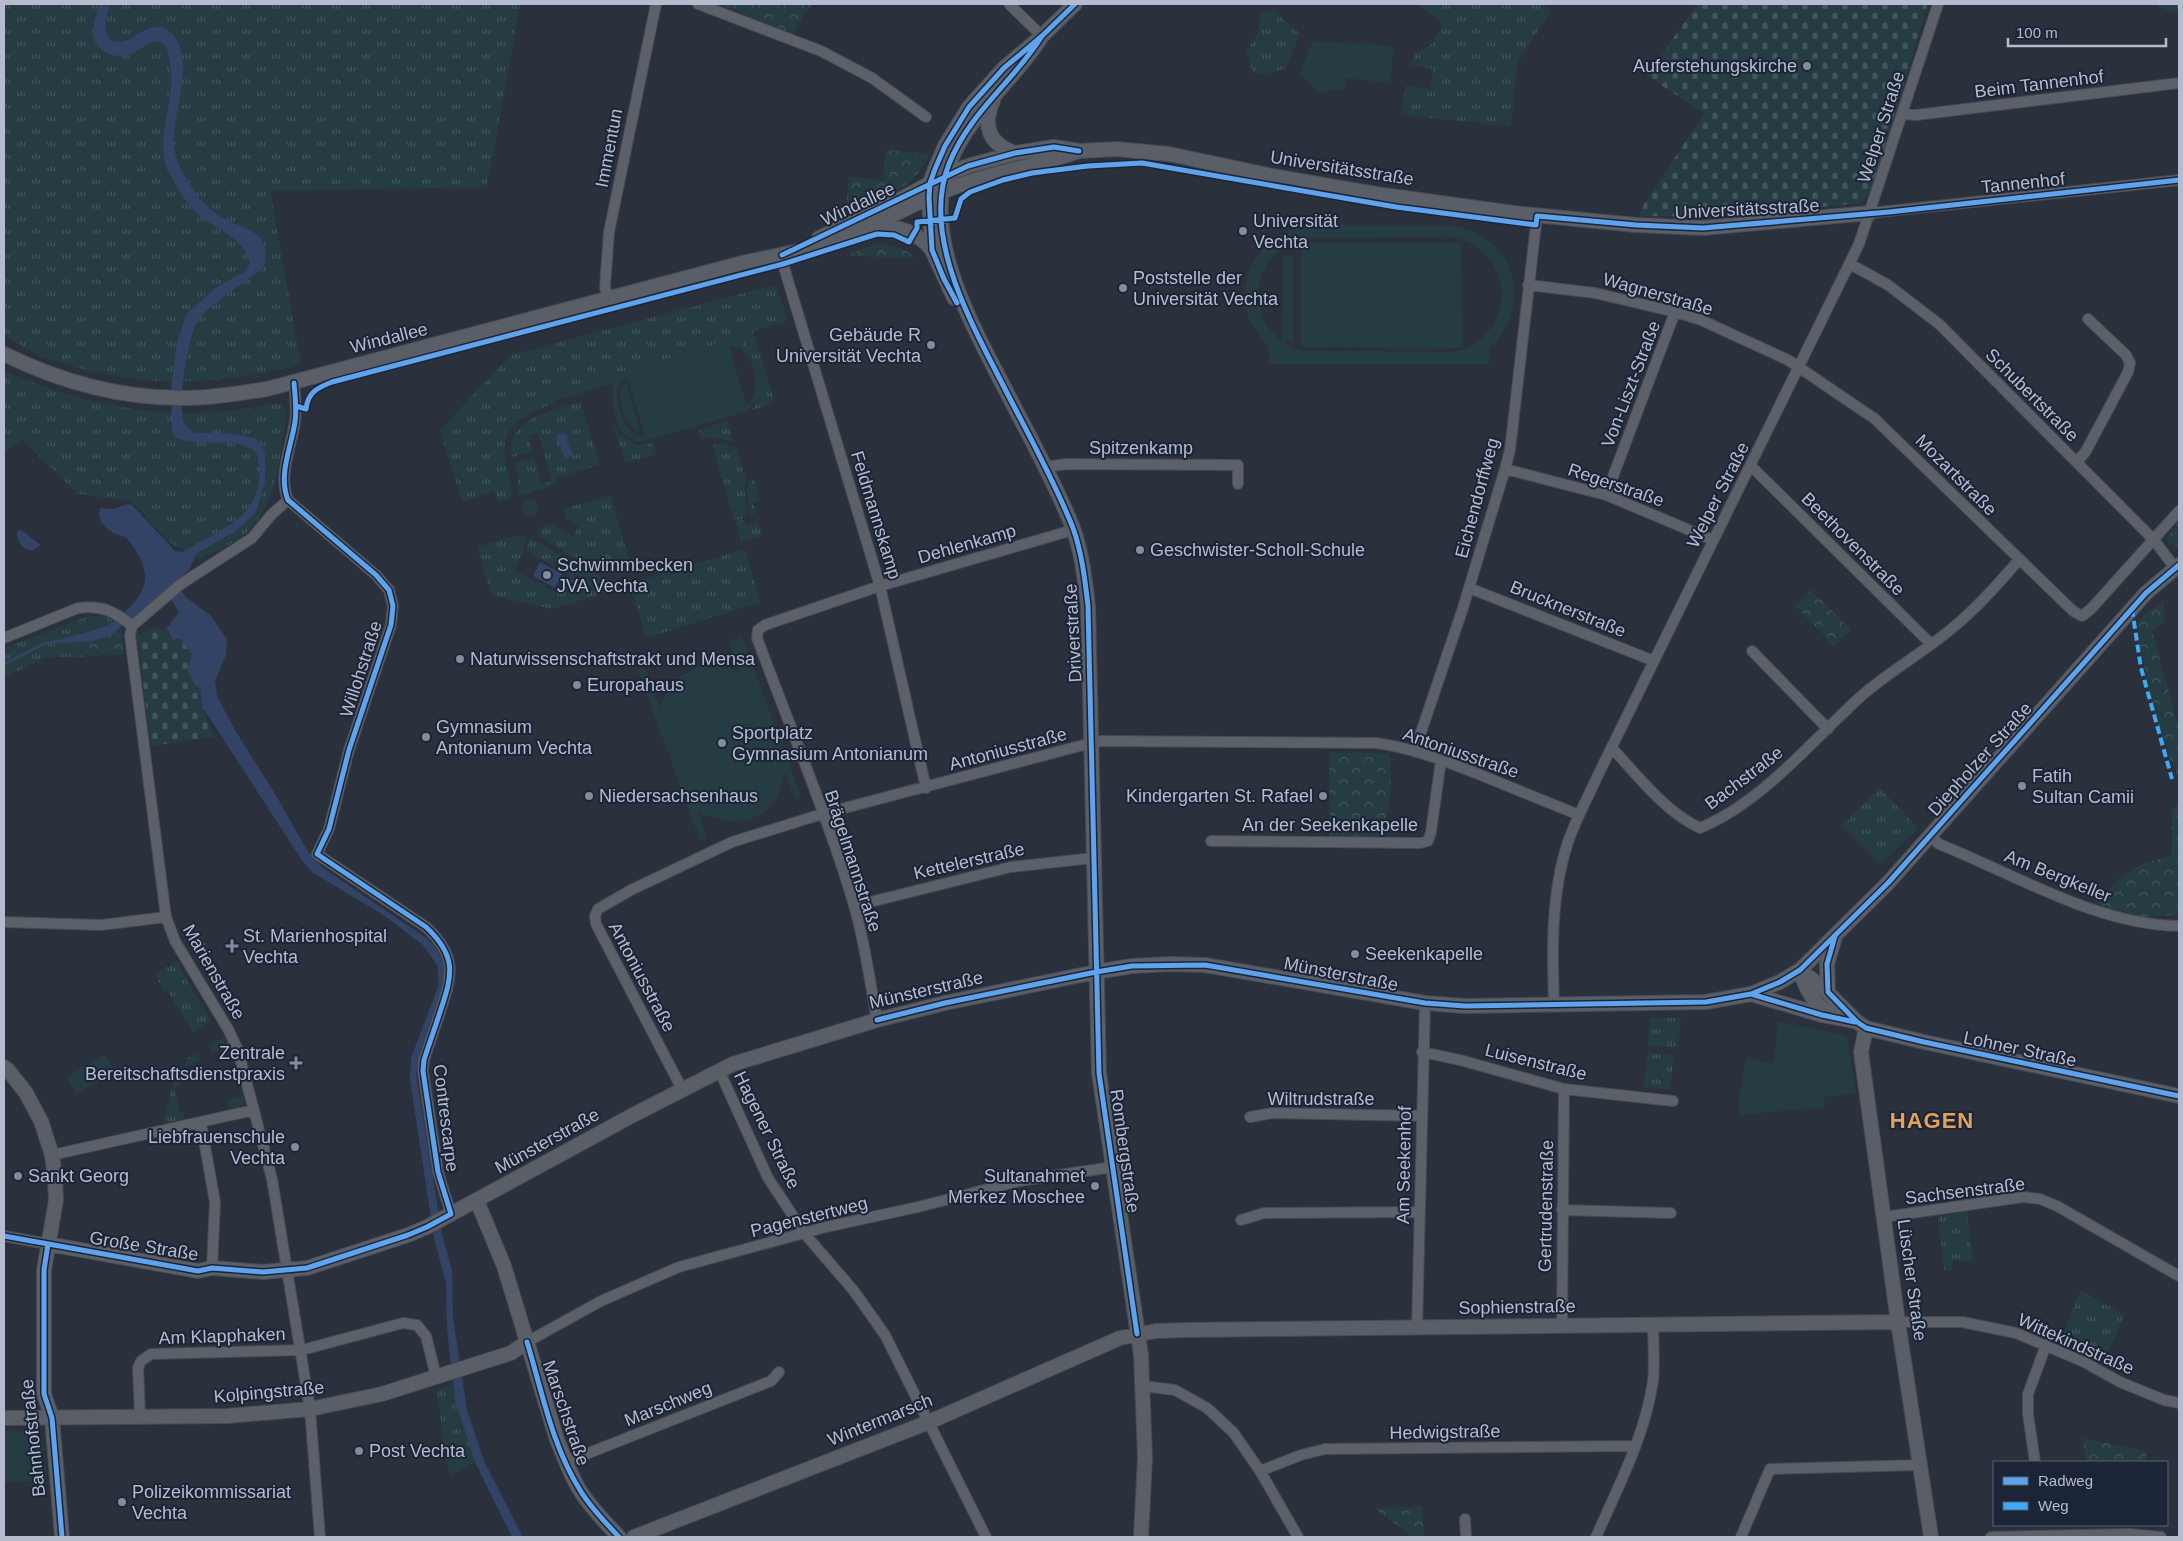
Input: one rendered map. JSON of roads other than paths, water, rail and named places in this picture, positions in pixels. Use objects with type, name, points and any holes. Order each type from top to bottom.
[{"type":"street","name":"Immentun","points":[[608,300],[605,287],[609,232],[656,4]]},
{"type":"street","points":[[698,4],[821,50],[872,78],[926,116]]},
{"type":"street","points":[[1009,4],[1042,36]]},
{"type":"street","name":"Driverstraße","points":[[1075,4],[1042,36],[1004,68],[969,107],[945,146],[930,182],[941,219],[946,252],[970,318],[1073,530],[1083,569],[1088,606],[1096,972]]},
{"type":"street","name":"Welper Straße","points":[[1554,1003],[1553,943],[1557,899],[1568,844],[1579,815],[1850,264],[1870,214],[1938,4]]},
{"type":"street","name":"Driverstraße","points":[[970,318],[958,305],[944,279],[932,250],[935,195],[962,138],[999,88],[1030,55],[1042,36]]},
{"type":"street","name":"Beim Tannenhof","points":[[1903,114],[1916,115],[2179,83]]},
{"type":"street","points":[[999,88],[988,112],[987,127],[996,143],[1003,149],[1015,153]]},
{"type":"street","name":"Universitätsstraße","points":[[945,175],[968,166],[1015,153],[1054,147],[1079,151],[1116,149],[1169,154],[1272,176],[1347,189],[1537,216],[1636,225],[1703,228],[1870,214]]},
{"type":"street","name":"Universitätsstraße","points":[[935,195],[967,182],[1011,170],[1047,163],[1079,151]]},
{"type":"street","name":"Windallee","points":[[782,254],[905,197],[945,175]]},
{"type":"street","name":"Tannenhof","points":[[1870,214],[2179,180]]},
{"type":"street","name":"Windallee","points":[[4,354],[33,368],[92,388],[167,398],[231,395],[294,383],[746,262],[847,237],[935,195]]},
{"type":"street","name":"Eichendorffweg","points":[[1415,750],[1506,469],[1511,442],[1537,216]]},
{"type":"street","name":"Windallee","points":[[874,225],[903,229],[926,241],[932,250]]},
{"type":"street","name":"Feldmannskamp","points":[[782,254],[783,264],[880,586],[926,788]]},
{"type":"street","name":"Schubertstraße","points":[[1850,264],[1888,285],[1939,324],[2154,540],[2177,566]]},
{"type":"street","name":"Wagnerstraße","points":[[1528,285],[1595,293],[1675,312],[1701,320],[1788,360],[1799,368]]},
{"type":"street","name":"Von-Liszt-Straße","points":[[1606,496],[1675,312]]},
{"type":"street","points":[[2077,462],[2086,451],[2128,372],[2130,363],[2126,355],[2088,318]]},
{"type":"street","name":"Mozartstraße","points":[[1799,368],[1875,419],[2019,560],[2073,611],[2082,616],[2091,609],[2154,540]]},
{"type":"street","points":[[4,638],[78,608],[102,607],[119,615],[130,624],[179,585],[252,538],[272,514],[288,500],[284,491],[283,479],[296,421],[294,383]]},
{"type":"street","name":"Spitzenkamp","points":[[1045,469],[1067,464],[1238,465],[1238,484]]},
{"type":"street","name":"Beethovenstraße","points":[[1751,466],[1931,644]]},
{"type":"street","name":"Regerstraße","points":[[1506,469],[1606,496],[1713,540]]},
{"type":"street","name":"Willohstraße","points":[[288,500],[376,575],[390,590],[393,606],[391,625],[349,750],[329,829],[317,854]]},
{"type":"street","points":[[2154,540],[2179,511]]},
{"type":"street","name":"Dehlenkamp","points":[[758,630],[765,625],[880,586],[1073,530]]},
{"type":"street","name":"Bachstraße","points":[[1612,748],[1645,785],[1689,823],[1700,828],[1710,824],[1754,795],[1784,771],[1860,698],[1977,608],[2019,560]]},
{"type":"street","name":"Diepholzer Straße","points":[[1800,970],[1930,836],[2146,593],[2177,566]]},
{"type":"street","name":"Brucknerstraße","points":[[1469,588],[1654,661]]},
{"type":"street","name":"Marienstraße","points":[[130,624],[166,917],[175,940],[228,1029],[238,1050],[272,1179],[288,1270]]},
{"type":"street","name":"Brägelmannstraße","points":[[758,630],[758,638],[854,906],[864,946],[877,1020]]},
{"type":"street","points":[[1752,651],[1828,729]]},
{"type":"street","name":"Antoniusstraße","points":[[682,1089],[596,924],[595,916],[598,909],[631,890],[732,842],[822,814],[1102,741],[1376,743],[1415,750],[1579,815]]},
{"type":"street","name":"An der Seekenkapelle","points":[[1211,841],[1420,843],[1428,840],[1431,832],[1441,760]]},
{"type":"street","name":"Am Bergkeller","points":[[1930,836],[1939,844],[2094,911],[2141,922],[2179,926]]},
{"type":"street","name":"Contrescarpe","points":[[317,854],[426,927],[438,938],[444,949],[450,967],[450,983],[424,1060],[423,1072],[446,1216]]},
{"type":"street","name":"Kettelerstraße","points":[[854,906],[1011,868],[1093,858]]},
{"type":"street","points":[[4,922],[101,925],[166,917]]},
{"type":"street","points":[[1828,992],[1826,964],[1835,936]]},
{"type":"street","name":"Münsterstraße","points":[[446,1216],[682,1089],[733,1064],[877,1020],[945,1003],[1096,972],[1132,966],[1205,965],[1425,1003],[1465,1006],[1554,1003],[1706,1002],[1751,994],[1780,982],[1800,970]]},
{"type":"street","points":[[1800,970],[1828,992],[1856,1023]]},
{"type":"street","points":[[1800,970],[1805,987],[1818,1003],[1828,1012],[1856,1023]]},
{"type":"street","name":"Rombergstraße","points":[[1096,972],[1099,1073],[1138,1334],[1143,1386],[1145,1457],[1141,1537]]},
{"type":"street","name":"Lohner Straße","points":[[1751,994],[1933,1044],[2179,1096]]},
{"type":"street","name":"Am Seekenhof","points":[[1417,1328],[1422,1052],[1425,1003]]},
{"type":"street","name":"Lüscher Straße","points":[[1856,1023],[1898,1322],[1932,1537]]},
{"type":"street","name":"Luisenstraße","points":[[1422,1052],[1460,1060],[1564,1089],[1673,1101]]},
{"type":"street","name":"Bahnhofstraße","points":[[4,1067],[26,1093],[41,1121],[52,1155],[56,1200],[44,1270],[44,1394],[52,1418],[62,1537]]},
{"type":"street","name":"Hagener Straße","points":[[719,1070],[768,1178],[804,1234],[837,1270],[871,1313],[885,1335],[986,1537]]},
{"type":"street","name":"Gertrudenstraße","points":[[1562,1324],[1564,1089]]},
{"type":"street","points":[[52,1155],[254,1110]]},
{"type":"street","name":"Wiltrudstraße","points":[[1250,1117],[1273,1113],[1421,1116]]},
{"type":"street","points":[[197,1124],[202,1128],[215,1202],[212,1268]]},
{"type":"street","name":"Pagenstertweg","points":[[527,1342],[601,1300],[679,1268],[804,1234],[1020,1181],[1113,1167]]},
{"type":"street","name":"Sachsenstraße","points":[[1884,1218],[2023,1197],[2040,1199],[2057,1206],[2179,1276]]},
{"type":"street","name":"Marschstraße","points":[[477,1201],[504,1266],[557,1440],[566,1462],[579,1490],[600,1517],[619,1537]]},
{"type":"street","points":[[1562,1210],[1671,1213]]},
{"type":"street","points":[[1241,1220],[1264,1213],[1420,1212]]},
{"type":"street","name":"Große Straße","points":[[4,1236],[198,1271],[212,1268],[263,1272],[322,1264],[428,1227],[446,1216]]},
{"type":"street","name":"Am Klapphaken","points":[[288,1270],[302,1350]]},
{"type":"street","name":"Sophienstraße","points":[[1138,1334],[1186,1330],[1417,1328],[1562,1324],[1898,1322]]},
{"type":"street","name":"Wittekindstraße","points":[[1898,1322],[1962,1322],[2016,1333],[2084,1362],[2120,1382],[2164,1400],[2179,1403]]},
{"type":"street","name":"Am Klapphaken","points":[[140,1416],[138,1368],[142,1361],[151,1354],[302,1350],[403,1323],[417,1325],[426,1336],[440,1374]]},
{"type":"street","points":[[1596,1537],[1647,1413],[1653,1379],[1653,1323]]},
{"type":"street","name":"Wintermarsch","points":[[634,1537],[929,1422],[1098,1346],[1138,1334]]},
{"type":"street","name":"Kolpingstraße","points":[[4,1418],[227,1416],[310,1409],[382,1394],[511,1353],[527,1342]]},
{"type":"street","points":[[2035,1461],[2028,1414],[2028,1394],[2046,1345]]},
{"type":"street","points":[[302,1350],[310,1409],[320,1537]]},
{"type":"street","name":"Marschweg","points":[[566,1462],[771,1381],[779,1372]]},
{"type":"street","points":[[1143,1386],[1176,1390],[1208,1408],[1232,1432],[1260,1471],[1298,1537]]},
{"type":"street","name":"Hedwigstraße","points":[[1260,1471],[1301,1454],[1325,1449],[1635,1446]]},
{"type":"street","points":[[1741,1537],[1770,1469],[1920,1465]]},
{"type":"street","points":[[1465,1519],[1466,1537]]},
{"type":"street","points":[[1991,1537],[2044,1530],[2161,1537]]},
{"type":"water","points":[[99,4],[110,4],[106,18],[106,32],[111,41],[125,41],[146,29],[160,27],[173,35],[180,47],[183,60],[183,74],[174,133],[174,146],[180,167],[196,193],[208,207],[223,218],[256,234],[264,245],[266,255],[263,268],[212,306],[199,319],[195,327],[185,369],[182,414],[188,428],[195,433],[226,433],[254,438],[258,441],[265,453],[265,482],[256,512],[236,531],[197,553],[189,570],[174,583],[187,598],[211,616],[227,639],[226,655],[215,681],[217,696],[235,730],[274,792],[307,850],[323,868],[425,937],[435,947],[441,958],[445,977],[444,984],[420,1052],[416,1074],[442,1234],[452,1271],[453,1317],[467,1410],[485,1463],[523,1537],[512,1537],[475,1462],[455,1400],[447,1329],[446,1283],[434,1238],[410,1080],[411,1058],[439,984],[437,965],[423,945],[382,914],[313,873],[303,862],[203,708],[200,688],[195,685],[187,670],[192,654],[181,639],[171,637],[167,628],[179,612],[166,591],[110,636],[92,641],[65,643],[65,638],[101,628],[115,621],[136,600],[145,582],[143,565],[139,556],[126,537],[115,534],[106,528],[100,519],[100,508],[113,509],[128,504],[132,505],[175,551],[183,552],[224,529],[236,520],[246,511],[254,499],[259,484],[258,459],[255,452],[250,448],[232,443],[183,440],[174,437],[172,431],[171,388],[177,342],[187,313],[217,287],[244,272],[250,264],[248,256],[237,242],[199,215],[190,206],[176,185],[166,164],[163,145],[171,90],[171,77],[166,46],[155,41],[128,55],[113,55],[105,52],[95,42],[93,36]]},
{"type":"water","points":[[565,433],[568,437],[567,443],[573,453],[571,457],[566,458],[561,451],[561,445],[556,440],[557,435]]},
{"type":"water","points":[[21,530],[41,545],[33,550],[23,547],[17,535],[17,531]]},
{"type":"water","name":"Schwimmbecken JVA Vechta","points":[[540,562],[562,574],[555,588],[533,576]]},
{"type":"waterway","points":[[4,664],[46,643],[68,640]]},
{"type":"place","name":"Auferstehungskirche","points":[[1807,66]]},
{"type":"place","name":"Universität Vechta","points":[[1243,231]]},
{"type":"place","name":"Poststelle der Universität Vechta","points":[[1123,288]]},
{"type":"place","name":"Gebäude R Universität Vechta","points":[[931,345]]},
{"type":"place","name":"Geschwister-Scholl-Schule","points":[[1140,550]]},
{"type":"place","name":"Schwimmbecken JVA Vechta","points":[[547,575]]},
{"type":"place","name":"Naturwissenschaftstrakt und Mensa","points":[[460,659]]},
{"type":"place","name":"Europahaus","points":[[577,685]]},
{"type":"place","name":"Gymnasium Antonianum Vechta","points":[[426,737]]},
{"type":"place","name":"Sportplatz Gymnasium Antonianum","points":[[722,743]]},
{"type":"place","name":"Fatih Sultan Camii","points":[[2022,786]]},
{"type":"place","name":"Niedersachsenhaus","points":[[589,796]]},
{"type":"place","name":"Kindergarten St. Rafael","points":[[1323,796]]},
{"type":"place","name":"St. Marienhospital Vechta","points":[[232,946]]},
{"type":"place","name":"Seekenkapelle","points":[[1355,954]]},
{"type":"place","name":"Zentrale Bereitschaftsdienstpraxis","points":[[296,1063]]},
{"type":"place","name":"Liebfrauenschule Vechta","points":[[295,1147]]},
{"type":"place","name":"Sankt Georg","points":[[18,1176]]},
{"type":"place","name":"Sultanahmet Merkez Moschee","points":[[1095,1186]]},
{"type":"place","name":"Post Vechta","points":[[359,1451]]},
{"type":"place","name":"Polizeikommissariat Vechta","points":[[122,1502]]},
{"type":"district","name":"HAGEN","points":[[1932,1120]]}]
